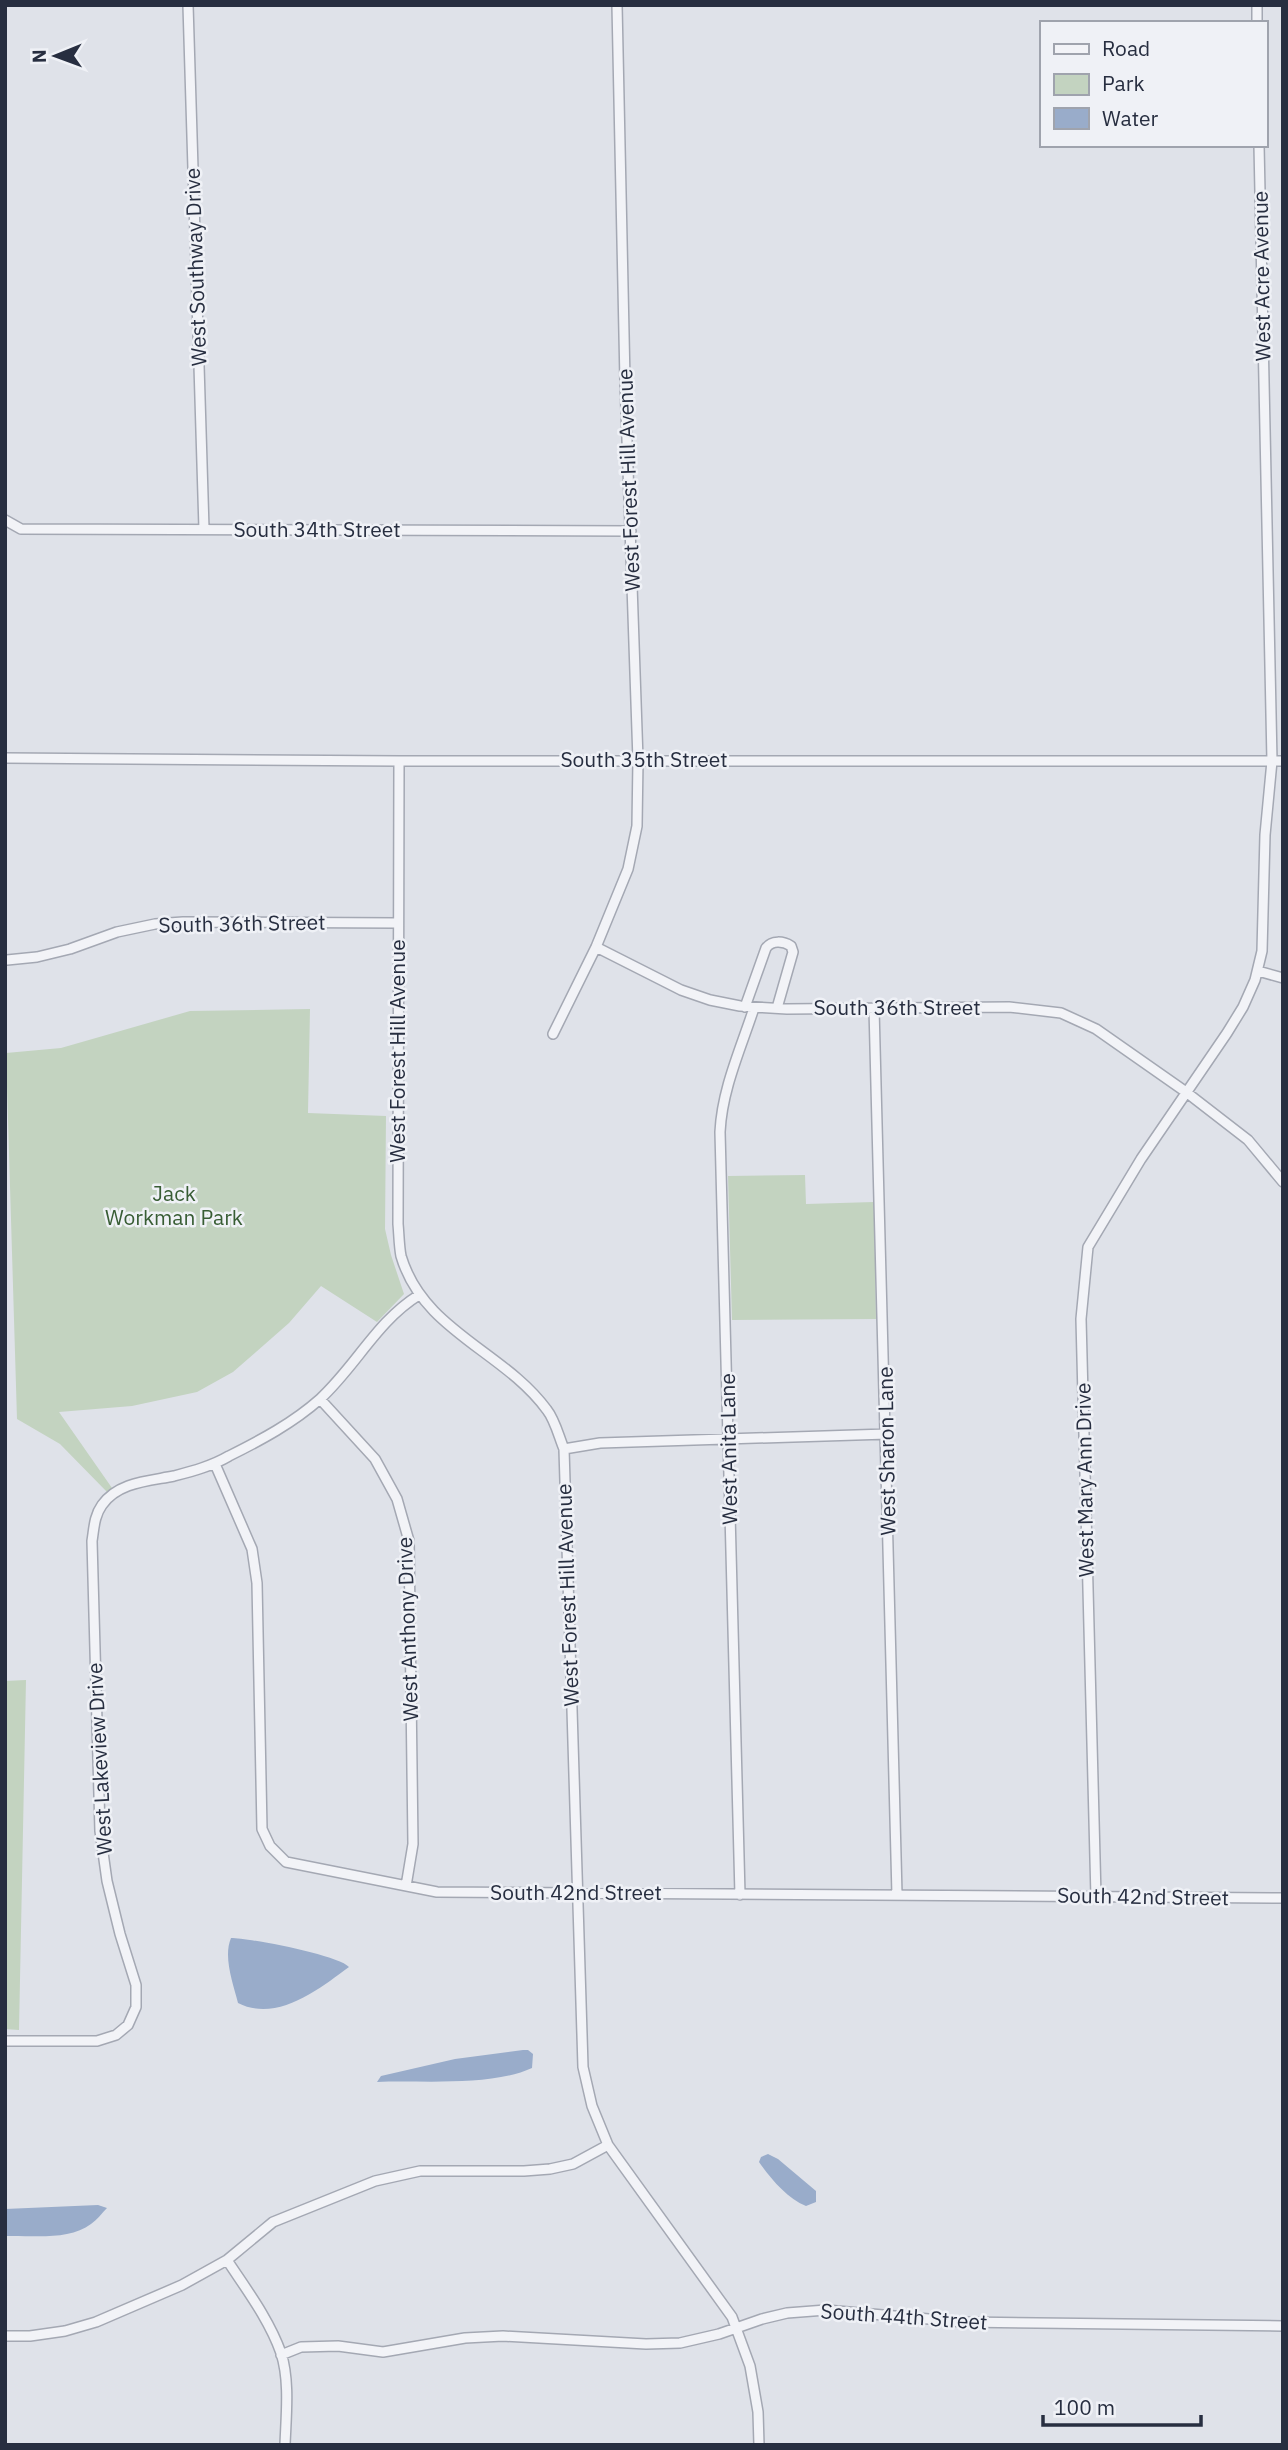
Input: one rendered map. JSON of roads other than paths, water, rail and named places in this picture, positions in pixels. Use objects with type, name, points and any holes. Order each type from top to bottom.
[{"type":"street","name":"West Southway Drive","points":[[188,5],[204,529]]},
{"type":"street","name":"West Forest Hill Avenue","points":[[553,1034],[596,947],[628,869],[636,840],[638,760],[617,5]]},
{"type":"street","name":"West Acre Avenue","points":[[1186,1092],[1243,1007],[1258,971],[1262,951],[1265,835],[1278,761],[1259,147]]},
{"type":"street","name":"South 34th Street","points":[[5,520],[21,529],[631,531]]},
{"type":"street","name":"South 35th Street","points":[[5,758],[1278,761]]},
{"type":"street","name":"West Forest Hill Avenue","points":[[399,761],[398,1224],[401,1256],[419,1295],[433,1312],[451,1329],[510,1372],[548,1411],[564,1449],[583,2067],[592,2106],[608,2145],[732,2317],[750,2366],[758,2412],[759,2445]]},
{"type":"street","name":"South 36th Street","points":[[7,960],[37,957],[70,949],[117,932],[155,924],[397,923]]},
{"type":"street","name":"West Anita Lane","points":[[740,1895],[720,1132],[728,1084],[766,948],[771,943],[780,942],[791,946],[793,952],[777,1008]]},
{"type":"street","name":"South 36th Street","points":[[596,947],[681,990],[710,1000],[749,1007],[1009,1007],[1062,1013],[1096,1029],[1186,1092]]},
{"type":"street","points":[[1258,971],[1283,978]]},
{"type":"street","name":"West Sharon Lane","points":[[874,1008],[897,1895]]},
{"type":"street","points":[[1186,1092],[1248,1140],[1283,1182]]},
{"type":"street","name":"West Mary Ann Drive","points":[[1096,1897],[1082,1319],[1088,1247],[1126,1181],[1186,1092]]},
{"type":"street","points":[[215,1464],[275,1432],[320,1399],[354,1362],[384,1322],[419,1295]]},
{"type":"street","name":"West Anthony Drive","points":[[320,1399],[375,1459],[397,1499],[409,1541],[413,1843],[405,1886]]},
{"type":"street","points":[[564,1449],[600,1443],[887,1434]]},
{"type":"street","name":"South 42nd Street","points":[[215,1464],[252,1549],[255,1572],[262,1829],[270,1846],[286,1862],[437,1892],[1283,1898]]},
{"type":"street","name":"West Lakeview Drive","points":[[5,2041],[97,2041],[116,2035],[128,2025],[136,2007],[136,1985],[107,1881],[100,1831],[92,1541],[96,1518],[102,1505],[126,1486],[215,1464]]},
{"type":"street","points":[[5,2336],[42,2335],[96,2322],[182,2285],[227,2260],[273,2222],[375,2181],[420,2171],[550,2169],[573,2164],[608,2145]]},
{"type":"street","points":[[227,2260],[262,2313],[281,2355],[286,2392],[285,2445]]},
{"type":"street","name":"South 44th Street","points":[[281,2355],[301,2347],[338,2346],[383,2351],[503,2336],[646,2344],[680,2343],[786,2313],[826,2310],[963,2322],[1283,2326]]},
{"type":"water","points":[[231,1938],[312,1953],[342,1962],[349,1967],[297,2001],[268,2009],[253,2008],[238,2003],[228,1962]]},
{"type":"water","points":[[523,2050],[533,2054],[532,2068],[497,2078],[377,2082],[381,2076],[455,2059]]},
{"type":"water","points":[[768,2154],[778,2159],[816,2191],[816,2202],[806,2206],[780,2187],[759,2162],[761,2157]]},
{"type":"water","points":[[98,2205],[107,2208],[91,2224],[72,2233],[5,2236],[5,2209]]},
{"type":"park label","name":"Jack Workman Park","points":[[174,1206]]}]
